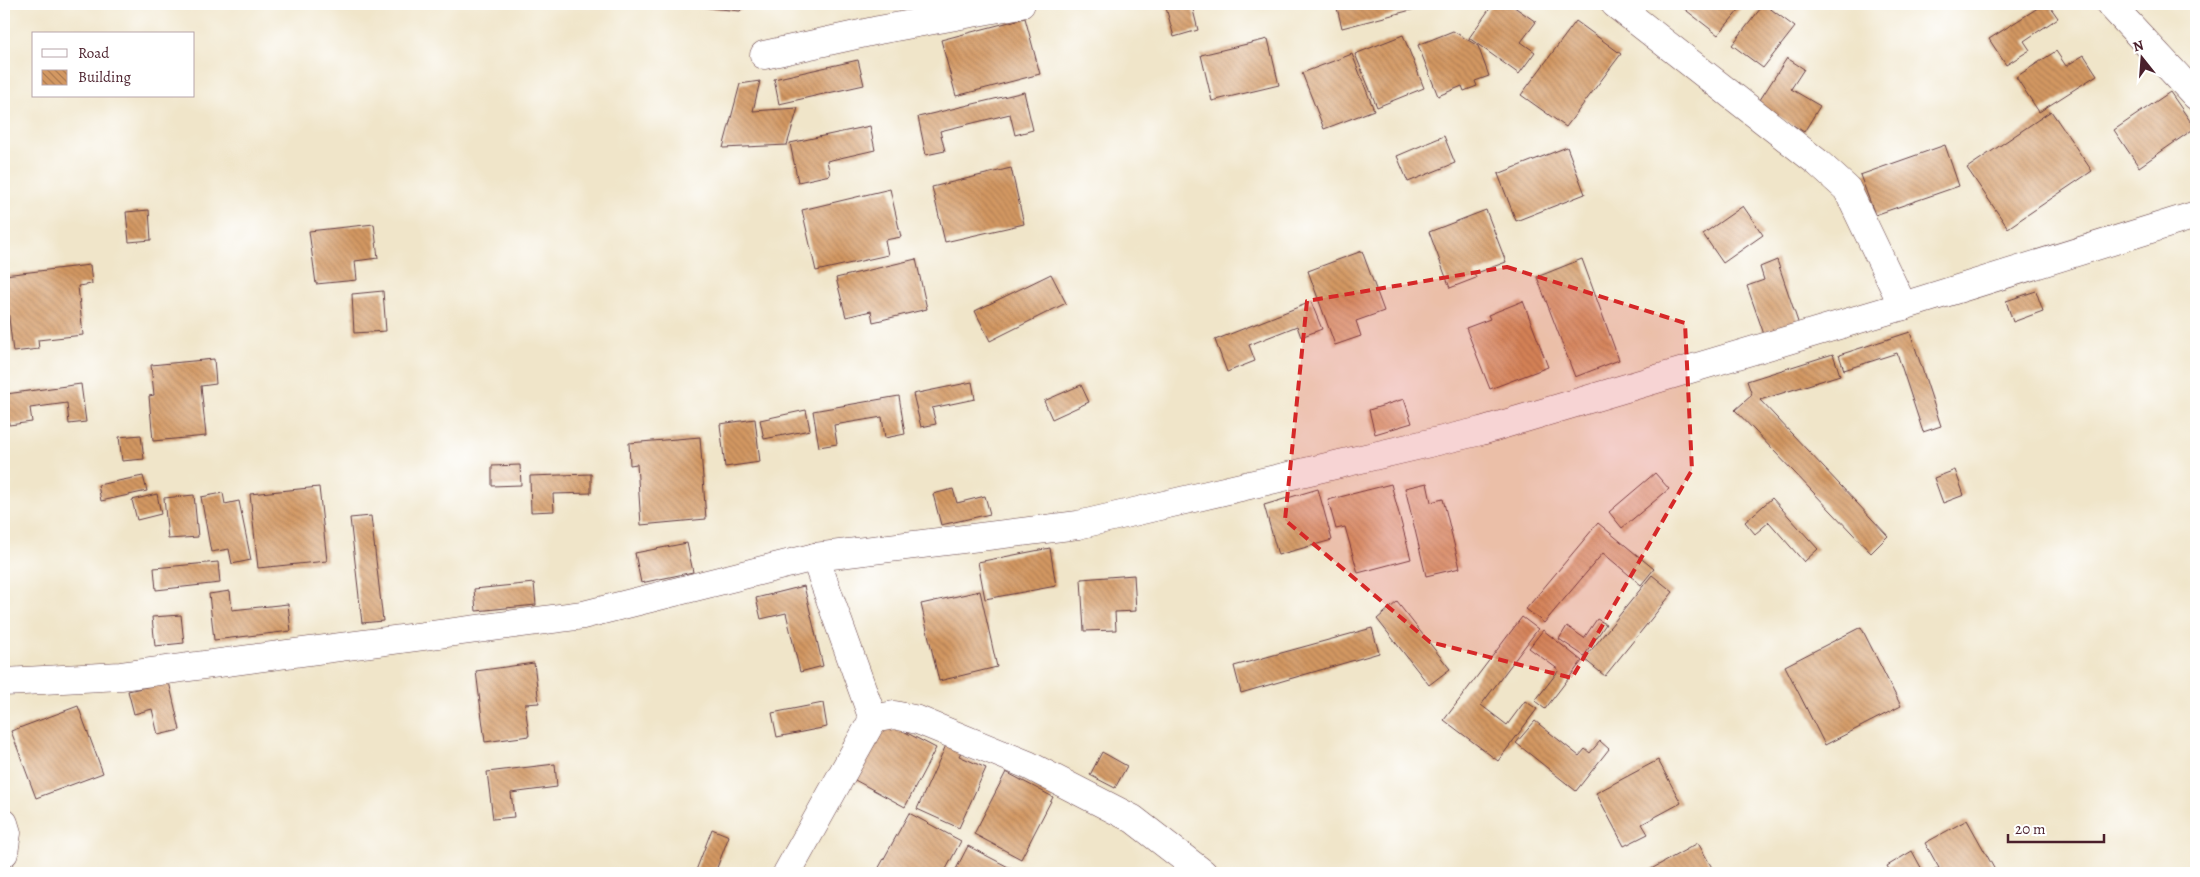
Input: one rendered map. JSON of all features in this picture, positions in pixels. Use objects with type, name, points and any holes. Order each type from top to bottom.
[{"type":"street","points":[[764,55],[879,30],[1021,4]]},
{"type":"street","points":[[1616,4],[1817,162],[1846,189],[1903,306]]},
{"type":"street","points":[[2110,4],[2196,96]]},
{"type":"street","points":[[4,682],[121,676],[583,615],[815,557],[1078,525],[1481,430],[1903,306],[2196,214]]},
{"type":"street","points":[[787,873],[873,719],[815,557]]},
{"type":"street","points":[[873,719],[894,715],[918,720],[1028,765],[1132,819],[1203,873]]},
{"type":"street","points":[[4,823],[7,833],[4,853]]},
{"type":"highlighted area","points":[[1507,267],[1685,323],[1692,470],[1572,678],[1430,642],[1285,520],[1307,301]]},
{"type":"building","points":[[670,4],[746,4],[740,11]]},
{"type":"building","points":[[1165,4],[1214,4],[1193,10],[1198,30],[1174,37]]},
{"type":"building","points":[[1336,4],[1413,4],[1415,9],[1342,28]]},
{"type":"building","points":[[1493,4],[1510,4],[1536,22],[1521,42],[1535,52],[1519,74],[1469,38]]},
{"type":"building","points":[[1678,4],[1744,4],[1718,35]]},
{"type":"building","points":[[1764,4],[1795,27],[1763,68],[1732,45]]},
{"type":"building","points":[[2044,4],[2048,4],[2058,18],[2024,41],[2030,50],[2006,65],[1989,39]]},
{"type":"building","points":[[1025,18],[1040,74],[956,96],[941,40]]},
{"type":"building","points":[[1576,21],[1621,54],[1566,127],[1521,95]]},
{"type":"building","points":[[1453,31],[1478,46],[1489,76],[1475,81],[1477,86],[1464,91],[1462,86],[1438,96],[1418,45]]},
{"type":"building","points":[[1403,35],[1424,88],[1377,107],[1355,54]]},
{"type":"building","points":[[1268,39],[1279,85],[1212,101],[1201,55]]},
{"type":"building","points":[[2056,51],[2066,66],[2084,55],[2097,75],[2039,112],[2016,77]]},
{"type":"building","points":[[1352,54],[1374,110],[1324,129],[1302,73]]},
{"type":"building","points":[[1787,58],[1804,69],[1791,89],[1820,106],[1804,132],[1758,103]]},
{"type":"building","points":[[858,60],[864,85],[779,104],[774,79]]},
{"type":"building","points":[[760,81],[753,111],[798,108],[787,145],[723,148],[740,84]]},
{"type":"building","points":[[1024,92],[1033,130],[1015,135],[1010,114],[940,131],[945,151],[926,155],[918,117]]},
{"type":"building","points":[[2170,92],[2195,128],[2139,167],[2114,130]]},
{"type":"building","points":[[2051,111],[2092,171],[2008,228],[1967,168]]},
{"type":"building","points":[[870,126],[875,150],[827,161],[830,175],[798,182],[790,143]]},
{"type":"building","points":[[1444,136],[1455,163],[1408,182],[1397,156]]},
{"type":"building","points":[[1945,145],[1959,186],[1875,215],[1860,175]]},
{"type":"building","points":[[1567,147],[1585,194],[1516,221],[1498,174]]},
{"type":"building","points":[[1011,168],[1024,224],[945,242],[932,187]]},
{"type":"building","points":[[890,189],[901,237],[885,240],[888,255],[816,271],[802,210]]},
{"type":"building","points":[[1743,206],[1763,235],[1723,263],[1703,234]]},
{"type":"building","points":[[149,210],[151,240],[129,242],[126,212]]},
{"type":"building","points":[[1486,210],[1506,262],[1474,274],[1476,278],[1450,288],[1429,232]]},
{"type":"building","points":[[374,224],[378,258],[355,261],[357,280],[316,284],[309,231]]},
{"type":"building","points":[[1362,251],[1384,311],[1356,321],[1361,336],[1335,345],[1308,271]]},
{"type":"building","points":[[916,259],[927,309],[873,322],[871,311],[846,317],[836,278]]},
{"type":"building","points":[[1582,259],[1619,360],[1575,377],[1537,277]]},
{"type":"building","points":[[1777,260],[1800,328],[1766,340],[1747,286],[1764,280],[1760,267]]},
{"type":"building","points":[[90,265],[92,284],[78,286],[83,335],[38,340],[39,349],[13,352],[4,275]]},
{"type":"building","points":[[1051,274],[1066,303],[990,341],[975,311]]},
{"type":"building","points":[[383,291],[386,331],[354,333],[352,294]]},
{"type":"building","points":[[2036,291],[2043,311],[2013,322],[2006,301]]},
{"type":"building","points":[[1523,301],[1548,367],[1490,389],[1466,328],[1490,319],[1488,315]]},
{"type":"building","points":[[1311,302],[1322,329],[1301,337],[1297,326],[1249,345],[1255,361],[1227,372],[1215,340]]},
{"type":"building","points":[[1910,332],[1941,426],[1923,432],[1897,353],[1844,370],[1839,355]]},
{"type":"building","points":[[1833,354],[1840,375],[1760,400],[1888,536],[1871,553],[1735,410],[1752,395],[1747,381]]},
{"type":"building","points":[[214,359],[216,384],[201,386],[206,436],[153,441],[149,396],[154,395],[151,365]]},
{"type":"building","points":[[972,382],[975,399],[932,408],[936,424],[921,427],[913,394]]},
{"type":"building","points":[[81,384],[86,422],[69,424],[67,403],[30,408],[32,422],[9,425],[6,394]]},
{"type":"building","points":[[1081,385],[1089,402],[1052,419],[1044,401]]},
{"type":"building","points":[[899,396],[905,434],[885,438],[882,417],[834,425],[837,444],[819,447],[813,411]]},
{"type":"building","points":[[1404,399],[1412,423],[1375,434],[1369,410]]},
{"type":"building","points":[[806,410],[810,430],[764,439],[760,420]]},
{"type":"building","points":[[755,419],[760,462],[725,467],[720,424]]},
{"type":"building","points":[[141,435],[144,459],[122,461],[119,437]]},
{"type":"building","points":[[700,437],[706,519],[641,525],[637,464],[630,465],[629,443]]},
{"type":"building","points":[[520,465],[521,485],[492,486],[492,466]]},
{"type":"building","points":[[1955,470],[1964,495],[1943,503],[1934,478]]},
{"type":"building","points":[[1655,473],[1669,489],[1622,528],[1609,512]]},
{"type":"building","points":[[591,474],[591,493],[553,494],[554,511],[531,512],[530,476]]},
{"type":"building","points":[[143,476],[147,491],[101,501],[98,485]]},
{"type":"building","points":[[1427,483],[1431,502],[1443,499],[1460,568],[1426,576],[1405,488]]},
{"type":"building","points":[[1391,484],[1411,559],[1358,573],[1345,527],[1336,529],[1328,500]]},
{"type":"building","points":[[319,487],[327,561],[258,568],[250,494]]},
{"type":"building","points":[[953,489],[957,503],[985,496],[990,514],[941,525],[933,494]]},
{"type":"building","points":[[1318,489],[1332,540],[1278,555],[1264,505]]},
{"type":"building","points":[[223,493],[225,504],[239,501],[251,560],[232,564],[229,549],[211,552],[201,497]]},
{"type":"building","points":[[157,494],[161,514],[137,520],[132,500]]},
{"type":"building","points":[[194,495],[198,537],[168,539],[164,498]]},
{"type":"building","points":[[1772,498],[1818,549],[1804,562],[1769,522],[1755,534],[1745,522]]},
{"type":"building","points":[[371,516],[383,621],[362,623],[350,518]]},
{"type":"building","points":[[1598,523],[1654,569],[1641,585],[1603,553],[1544,623],[1526,609]]},
{"type":"building","points":[[687,543],[693,572],[641,583],[635,553]]},
{"type":"building","points":[[1050,548],[1056,586],[985,599],[978,562]]},
{"type":"building","points":[[218,562],[220,583],[156,590],[154,568]]},
{"type":"building","points":[[1134,575],[1136,611],[1115,612],[1116,630],[1084,631],[1081,579]]},
{"type":"building","points":[[1652,575],[1673,592],[1605,676],[1584,659]]},
{"type":"building","points":[[534,583],[536,605],[476,611],[474,589]]},
{"type":"building","points":[[804,586],[823,666],[800,672],[786,613],[761,619],[756,598]]},
{"type":"building","points":[[230,591],[232,610],[288,604],[291,631],[214,640],[209,594]]},
{"type":"building","points":[[980,591],[997,667],[939,681],[921,604]]},
{"type":"building","points":[[1397,602],[1450,669],[1429,685],[1377,619]]},
{"type":"building","points":[[181,615],[184,643],[155,646],[152,617]]},
{"type":"building","points":[[1522,617],[1538,629],[1481,705],[1507,725],[1525,701],[1537,709],[1498,761],[1444,720]]},
{"type":"building","points":[[1597,619],[1606,624],[1584,656],[1559,639],[1567,626],[1584,638]]},
{"type":"building","points":[[1861,627],[1901,706],[1825,745],[1785,666]]},
{"type":"building","points":[[1372,628],[1379,653],[1241,693],[1234,666]]},
{"type":"building","points":[[1543,630],[1582,661],[1545,709],[1535,701],[1559,670],[1529,648]]},
{"type":"building","points":[[534,663],[539,703],[525,704],[529,736],[485,742],[476,671]]},
{"type":"building","points":[[169,682],[180,730],[158,735],[152,709],[134,714],[128,691]]},
{"type":"building","points":[[823,703],[827,727],[777,737],[772,713]]},
{"type":"building","points":[[78,706],[103,773],[36,798],[11,731]]},
{"type":"building","points":[[884,721],[936,748],[905,807],[853,779]]},
{"type":"building","points":[[1535,721],[1579,756],[1585,749],[1590,753],[1600,741],[1609,749],[1576,791],[1516,743]]},
{"type":"building","points":[[947,743],[962,750],[959,756],[986,768],[959,828],[917,809]]},
{"type":"building","points":[[1102,752],[1127,766],[1115,788],[1090,775]]},
{"type":"building","points":[[1658,760],[1681,803],[1642,824],[1648,834],[1624,846],[1596,793]]},
{"type":"building","points":[[555,764],[557,787],[511,793],[514,817],[493,819],[487,772]]},
{"type":"building","points":[[1006,772],[1053,797],[1021,859],[974,834]]},
{"type":"building","points":[[909,813],[961,841],[944,873],[876,873]]},
{"type":"building","points":[[1967,820],[1995,870],[1989,873],[1929,873],[1939,868],[1925,843]]},
{"type":"building","points":[[712,829],[729,836],[715,873],[695,873]]},
{"type":"building","points":[[1698,843],[1715,873],[1644,873]]},
{"type":"building","points":[[968,846],[1016,871],[1015,873],[954,873]]},
{"type":"building","points":[[1912,851],[1924,873],[1891,873],[1887,866]]}]
